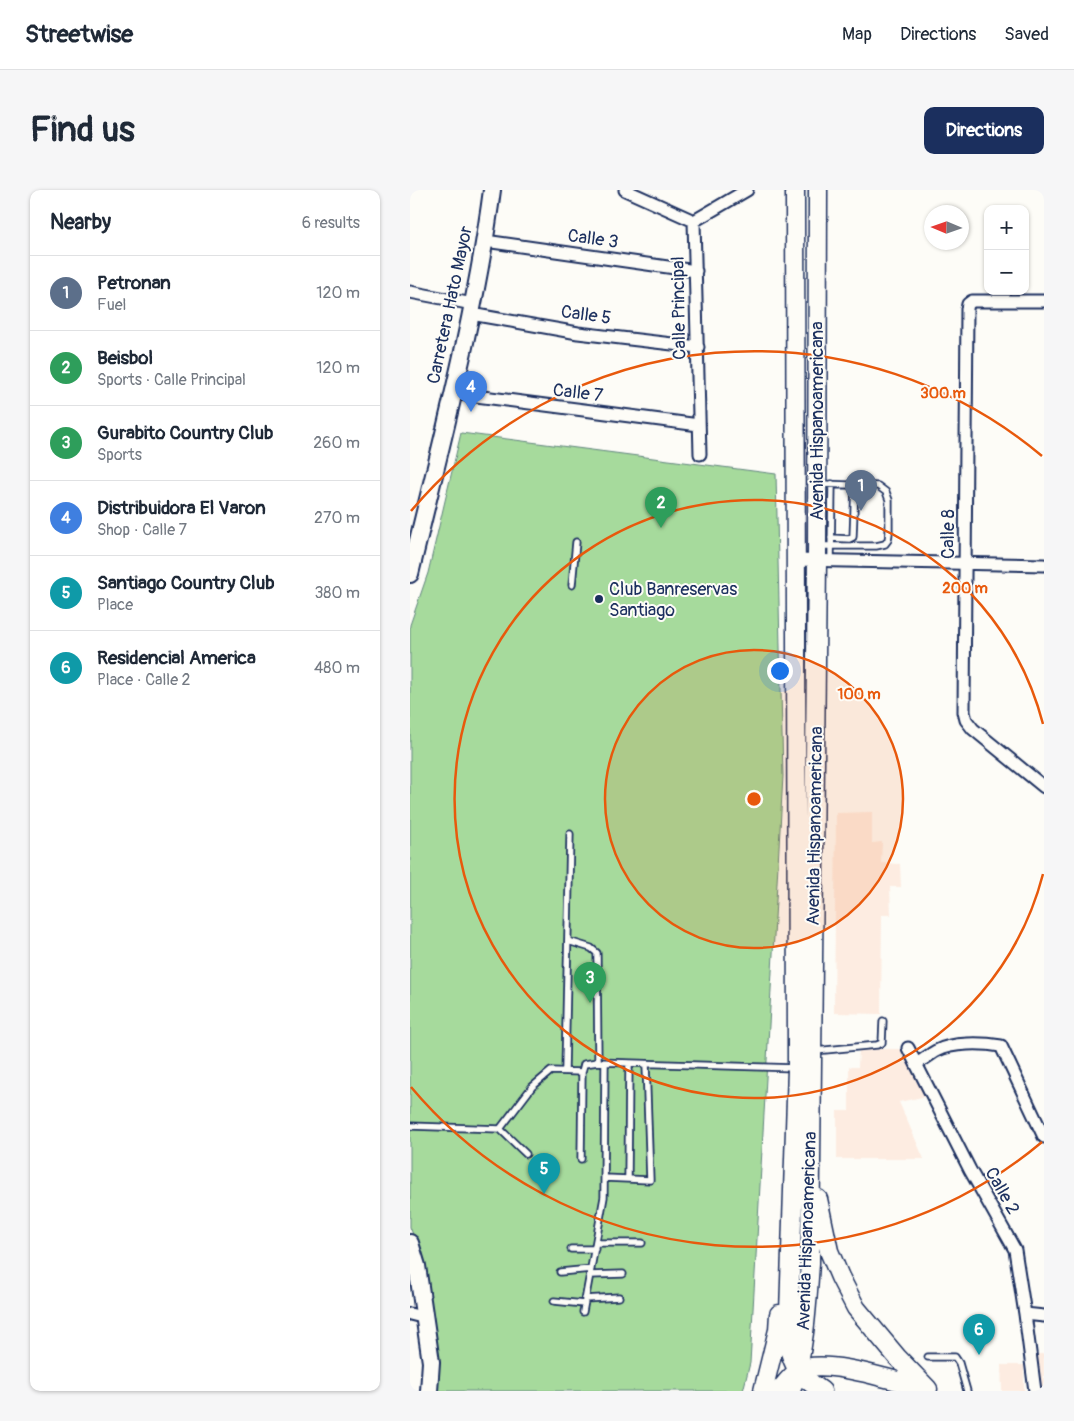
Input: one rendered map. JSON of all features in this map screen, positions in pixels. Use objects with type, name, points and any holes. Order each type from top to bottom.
[{"type":"main road","name":"Avenida Hispanoamericana","points":[[791,1391],[798,1371],[806,1323],[810,1263],[812,1170],[807,1062],[795,560],[794,190]]},
{"type":"main road","name":"Avenida Hispanoamericana","points":[[794,1176],[807,1062],[825,550],[818,190]]},
{"type":"main road","points":[[812,1170],[829,1251],[856,1308],[897,1358],[931,1390]]},
{"type":"main road","points":[[794,1176],[788,1343],[791,1359],[798,1371],[804,1379],[822,1391]]},
{"type":"main road","points":[[763,1391],[778,1330],[794,1176]]},
{"type":"main road","points":[[897,1358],[897,1386]]},
{"type":"main road","points":[[779,1391],[798,1371],[826,1366],[847,1369],[897,1386],[931,1390]]},
{"type":"street","name":"Carretera Hato Mayor","points":[[410,574],[472,309],[485,241],[492,190]]},
{"type":"street","points":[[625,190],[694,221],[747,190]]},
{"type":"street","name":"Calle Principal","points":[[694,221],[700,454]]},
{"type":"street","name":"Calle 3","points":[[485,241],[696,271]]},
{"type":"street","name":"Calle 5","points":[[410,292],[472,309],[578,333],[698,348]]},
{"type":"street","name":"Calle 8","points":[[1044,301],[972,302],[968,304],[964,712],[966,720],[974,729],[1044,787]]},
{"type":"street","name":"Calle 7","points":[[452,393],[699,426]]},
{"type":"street","points":[[795,560],[825,550],[965,564],[1044,565]]},
{"type":"street","points":[[916,1064],[937,1050],[952,1045],[988,1043],[1001,1046],[1044,1137]]},
{"type":"street","name":"Calle 2","points":[[908,1048],[970,1170],[1015,1250],[1035,1391]]},
{"type":"street","points":[[410,1243],[418,1316],[431,1362],[428,1391]]},
{"type":"street","points":[[1025,1314],[1044,1316]]},
{"type":"lane","points":[[825,484],[878,486],[886,492],[889,500],[888,540],[881,546],[825,550]]},
{"type":"lane","points":[[825,550],[853,537],[855,486]]},
{"type":"lane","points":[[572,585],[576,542]]},
{"type":"lane","points":[[565,1071],[570,834]]},
{"type":"lane","points":[[568,942],[590,948],[597,953],[598,1062]]},
{"type":"lane","points":[[580,1159],[582,1072],[584,1064],[598,1062],[646,1064],[807,1062],[882,1042],[883,1021]]},
{"type":"lane","points":[[583,1312],[604,1197],[605,1063]]},
{"type":"lane","points":[[628,1179],[629,1064]]},
{"type":"lane","points":[[605,1178],[650,1180],[646,1064]]},
{"type":"lane","points":[[500,1129],[532,1087],[551,1071],[582,1072]]},
{"type":"lane","points":[[410,1126],[500,1129],[526,1154]]},
{"type":"lane","points":[[571,1249],[642,1243]]},
{"type":"lane","points":[[560,1272],[623,1274]]},
{"type":"lane","points":[[554,1301],[585,1301],[619,1297]]},
{"type":"lane","points":[[928,1357],[955,1358],[959,1363],[967,1391]]},
{"type":"shaded area","points":[[872,812],[872,843],[882,842],[881,863],[900,864],[901,887],[890,887],[891,915],[882,915],[881,1014],[834,1013],[836,813]]},
{"type":"shaded area","points":[[859,1049],[904,1049],[927,1096],[899,1102],[924,1159],[837,1159],[837,1111],[849,1111],[849,1067],[858,1067]]},
{"type":"shaded area","points":[[1035,1354],[1044,1354],[1044,1391],[1042,1391]]},
{"type":"shaded area","points":[[1001,1365],[1024,1365],[1024,1391],[1002,1391]]},
{"type":"green space","points":[[461,433],[776,474],[783,776],[750,1363],[743,1391],[435,1391],[414,1237],[410,1227],[410,625],[428,573]]},
{"type":"place","name":"Distribuidora El Varon","points":[[471,412]]},
{"type":"place","name":"Petronan","points":[[861,511]]},
{"type":"place","name":"Beisbol","points":[[661,528]]},
{"type":"place","name":"Club Banreservas Santiago","points":[[599,599]]},
{"type":"place","name":"Gurabito Country Club","points":[[590,1003]]},
{"type":"place","name":"Santiago Country Club","points":[[544,1194]]},
{"type":"place","name":"Residencial America","points":[[979,1355]]}]
